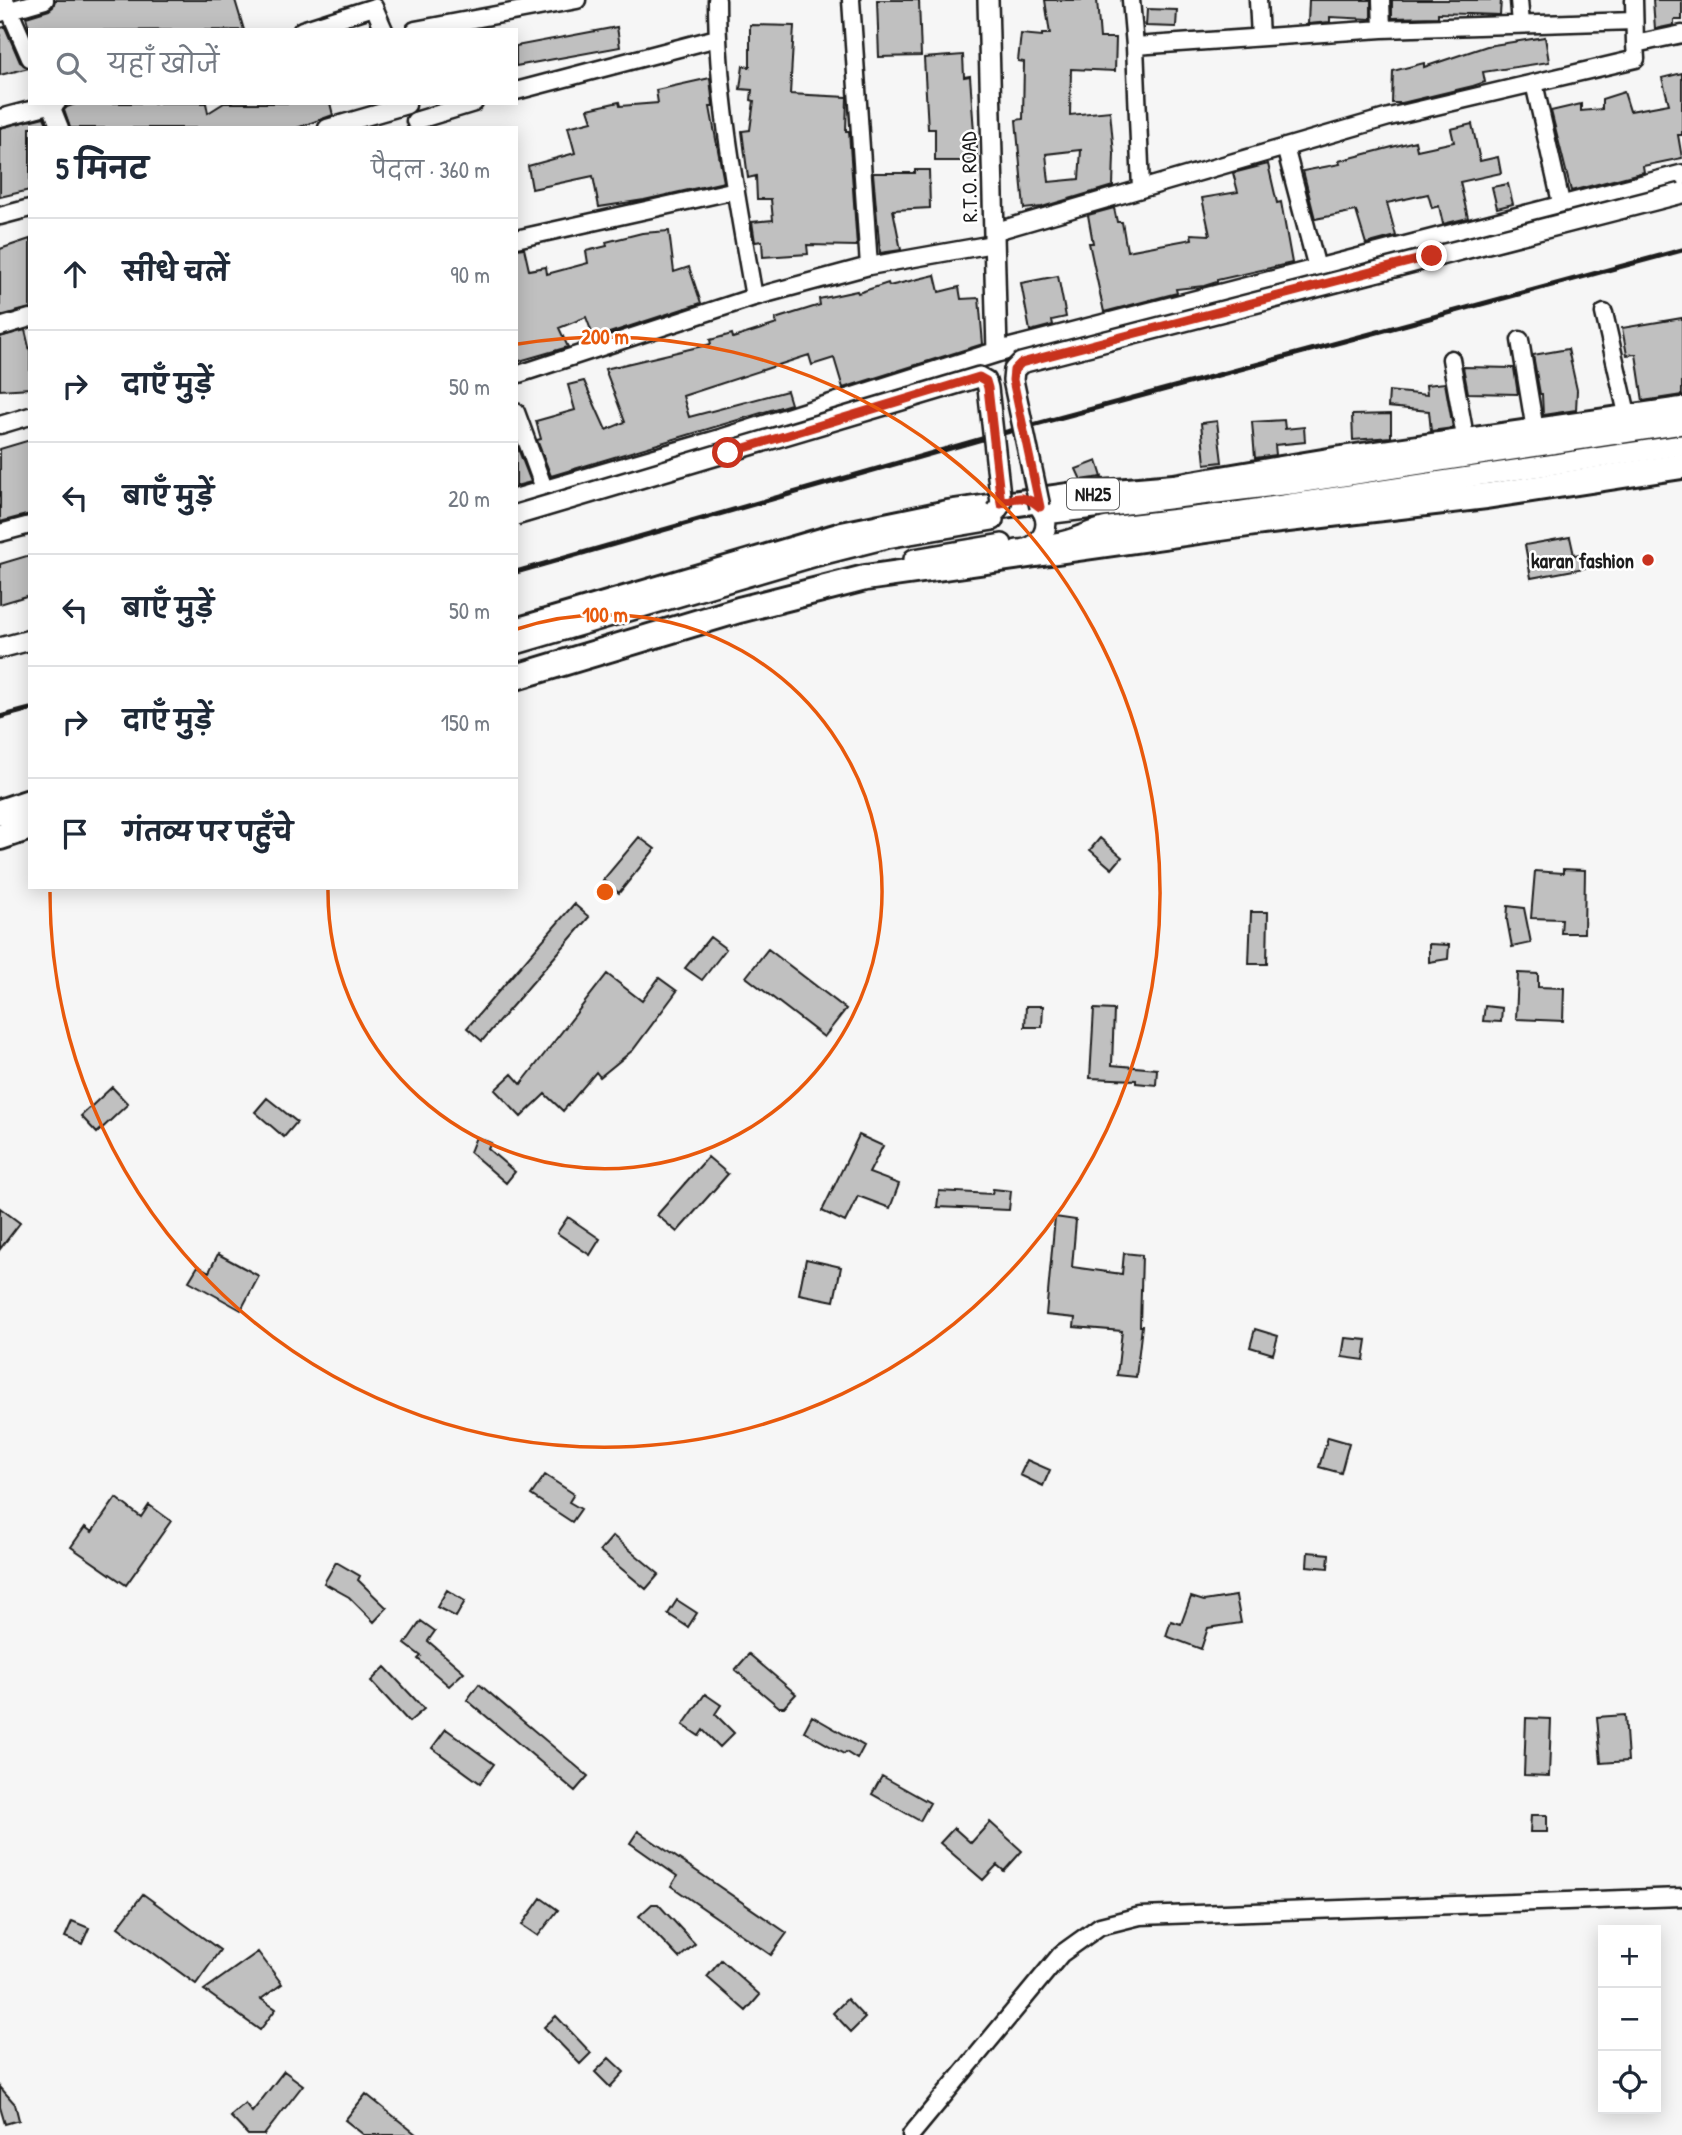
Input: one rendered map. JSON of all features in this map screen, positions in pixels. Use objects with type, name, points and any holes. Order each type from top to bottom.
[{"type":"main road","name":"NH25","points":[[518,630],[842,535],[936,515],[1068,496],[1174,487],[1335,460],[1682,410]]},
{"type":"main road","name":"NH25","points":[[518,676],[739,610],[865,578],[1249,523],[1486,496],[1682,466]]},
{"type":"main road","points":[[0,812],[28,803]]},
{"type":"main road","points":[[0,837],[28,828]]},
{"type":"street","points":[[28,54],[4,8],[45,0]]},
{"type":"street","points":[[338,0],[342,18]]},
{"type":"street","points":[[424,28],[526,5],[577,0]]},
{"type":"street","points":[[717,0],[717,38],[736,190],[754,297]]},
{"type":"street","points":[[851,0],[869,266]]},
{"type":"street","name":"R.T.O. ROAD","points":[[988,0],[997,352]]},
{"type":"street","points":[[1131,0],[1141,189]]},
{"type":"street","points":[[1258,0],[1260,37]]},
{"type":"street","points":[[1381,0],[1382,29]]},
{"type":"street","points":[[1519,0],[1521,24]]},
{"type":"street","points":[[518,374],[754,297],[869,266],[993,238],[1141,189],[1389,117],[1636,59],[1633,0]]},
{"type":"street","points":[[309,28],[374,7],[383,28]]},
{"type":"street","points":[[1135,46],[1382,29],[1634,21]]},
{"type":"street","points":[[1635,44],[1682,34]]},
{"type":"street","points":[[518,90],[717,38]]},
{"type":"street","points":[[1534,83],[1562,207]]},
{"type":"street","points":[[0,118],[48,105]]},
{"type":"street","points":[[52,105],[59,126]]},
{"type":"street","points":[[334,126],[404,105]]},
{"type":"street","points":[[408,105],[417,124],[469,105]]},
{"type":"street","points":[[1285,147],[1317,268]]},
{"type":"street","points":[[518,498],[722,439],[997,352],[1682,175]]},
{"type":"street","points":[[518,239],[736,190]]},
{"type":"street","points":[[1036,545],[1046,531],[1013,380],[1014,370],[1021,363],[1682,193]]},
{"type":"street","points":[[0,216],[28,209]]},
{"type":"street","points":[[1604,313],[1628,418]]},
{"type":"street","points":[[0,327],[28,319]]},
{"type":"street","points":[[1520,340],[1535,430]]},
{"type":"street","points":[[1451,359],[1466,442]]},
{"type":"street","points":[[518,514],[979,377],[986,381],[988,388],[997,512],[993,529],[1002,544]]},
{"type":"street","points":[[0,425],[28,417]]},
{"type":"street","points":[[518,417],[545,491]]},
{"type":"street","points":[[1042,510],[1292,484],[1682,424]]},
{"type":"street","points":[[518,669],[886,564],[1002,544],[1019,551],[1036,545],[1066,541],[1092,530],[1109,527],[1229,513],[1682,445]]},
{"type":"street","points":[[518,643],[828,553],[997,512],[1017,497],[1034,501],[1042,510]]},
{"type":"street","points":[[0,533],[28,526]]},
{"type":"street","points":[[0,648],[28,641]]},
{"type":"street","points":[[911,2135],[1061,1954],[1100,1926],[1140,1916],[1682,1897]]},
{"type":"building","points":[[55,0],[235,0],[243,28],[29,28],[26,17],[53,7]]},
{"type":"building","points":[[877,0],[919,0],[921,56],[879,57]]},
{"type":"building","points":[[1045,0],[1097,0],[1100,38],[1116,38],[1115,71],[1071,69],[1070,115],[1110,111],[1114,154],[1113,186],[1042,207],[1024,209],[1016,120],[1023,119],[1024,62],[1018,61],[1021,34],[1050,34]],"holes":[[[1081,150],[1079,179],[1049,182],[1046,154]]]},
{"type":"building","points":[[1309,0],[1371,0],[1371,19],[1330,17],[1330,22],[1308,24]]},
{"type":"building","points":[[1392,0],[1501,0],[1500,15],[1438,13],[1438,17],[1392,18]]},
{"type":"building","points":[[1653,0],[1682,0],[1682,20],[1674,20],[1674,25],[1655,29]]},
{"type":"building","points":[[1147,9],[1177,10],[1176,27],[1146,26]]},
{"type":"building","points":[[750,25],[794,26],[790,94],[847,97],[846,131],[849,131],[857,246],[807,245],[808,254],[763,257],[762,241],[755,242],[752,222],[773,220],[771,199],[757,199],[756,176],[748,178],[742,131],[750,130],[754,101],[751,100],[752,90],[740,89],[743,66],[750,67]]},
{"type":"building","points":[[5,27],[20,62],[28,68],[0,75],[0,28]]},
{"type":"building","points":[[617,27],[620,47],[518,66],[518,46]]},
{"type":"building","points":[[1545,37],[1549,62],[1483,72],[1485,82],[1402,103],[1392,103],[1393,71],[1424,63],[1424,67],[1487,46]]},
{"type":"building","points":[[963,55],[964,77],[970,76],[974,132],[977,132],[977,161],[935,161],[935,129],[928,129],[924,58]]},
{"type":"building","points":[[1682,73],[1682,135],[1678,135],[1682,158],[1643,166],[1644,172],[1571,191],[1551,111],[1581,104],[1581,111],[1602,109],[1602,99],[1624,92],[1630,111],[1669,104],[1662,78]]},
{"type":"building","points":[[710,78],[713,107],[710,107],[724,182],[599,207],[593,176],[532,189],[528,166],[575,153],[568,127],[592,121],[588,109],[619,102],[620,106],[658,103],[656,90]]},
{"type":"building","points":[[206,105],[208,113],[221,105],[330,105],[333,115],[303,126],[69,126],[64,110],[67,107]]},
{"type":"building","points":[[44,117],[48,126],[28,126],[28,190],[0,197],[0,128]]},
{"type":"building","points":[[1472,124],[1480,161],[1498,157],[1501,173],[1460,182],[1468,218],[1443,224],[1439,206],[1432,208],[1428,194],[1387,203],[1396,236],[1366,244],[1356,211],[1315,219],[1303,171],[1340,164],[1339,161],[1415,141],[1417,150],[1454,142],[1451,129]]},
{"type":"building","points":[[1268,164],[1277,203],[1281,202],[1292,263],[1217,280],[1204,286],[1176,289],[1177,293],[1104,312],[1089,243],[1093,243],[1088,215],[1114,208],[1117,222],[1122,222],[1127,251],[1192,239],[1191,234],[1210,235],[1202,198],[1238,192],[1233,173]]},
{"type":"building","points":[[915,170],[929,170],[930,208],[893,210],[901,250],[880,253],[873,173],[915,173]]},
{"type":"building","points":[[1508,184],[1513,204],[1497,208],[1492,187]]},
{"type":"building","points":[[669,231],[674,272],[689,267],[701,303],[594,338],[586,317],[559,328],[568,347],[518,361],[518,249],[524,248],[529,270],[546,267],[547,274],[588,263],[586,251],[607,246],[606,242],[642,233]]},
{"type":"building","points":[[28,240],[28,309],[0,316],[0,249]]},
{"type":"building","points":[[935,275],[939,292],[959,287],[961,299],[979,298],[983,344],[843,388],[834,358],[812,365],[809,355],[683,396],[689,417],[787,391],[791,404],[551,476],[537,440],[541,439],[536,421],[575,410],[568,385],[584,381],[606,430],[625,422],[605,369],[711,344],[710,340],[732,334],[733,338],[777,324],[775,319],[820,305],[819,299]]},
{"type":"building","points":[[1058,276],[1066,317],[1052,320],[1053,325],[1030,331],[1021,283]]},
{"type":"building","points":[[1682,318],[1682,395],[1643,401],[1636,354],[1627,355],[1622,328]]},
{"type":"building","points":[[25,330],[28,343],[28,388],[0,390],[0,337]]},
{"type":"building","points":[[1568,349],[1577,390],[1576,410],[1543,415],[1542,394],[1533,355]]},
{"type":"building","points":[[1463,367],[1514,368],[1518,394],[1468,393]]},
{"type":"building","points":[[1445,383],[1453,428],[1431,431],[1429,411],[1388,407],[1389,391],[1427,395],[1426,385]]},
{"type":"building","points":[[1391,414],[1391,437],[1353,440],[1352,415]]},
{"type":"building","points":[[1284,420],[1285,429],[1304,427],[1305,442],[1275,445],[1276,455],[1255,458],[1252,422]]},
{"type":"building","points":[[1217,421],[1222,462],[1205,464],[1201,423]]},
{"type":"building","points":[[28,441],[28,515],[0,522],[0,449]]},
{"type":"building","points":[[518,449],[531,482],[518,485]]},
{"type":"building","points":[[1097,461],[1102,477],[1081,480],[1076,469]]},
{"type":"building","points":[[1570,537],[1574,555],[1587,553],[1590,567],[1531,578],[1525,545]]},
{"type":"building","points":[[28,556],[28,596],[0,604],[0,564]]},
{"type":"building","points":[[639,837],[655,849],[619,893],[603,880]]},
{"type":"building","points":[[1100,838],[1122,857],[1112,869],[1090,850]]},
{"type":"building","points":[[1563,869],[1585,870],[1584,933],[1561,933],[1562,919],[1531,918],[1535,871],[1563,873]]},
{"type":"building","points":[[574,904],[589,917],[482,1041],[467,1028]]},
{"type":"building","points":[[1508,906],[1524,908],[1531,943],[1512,947],[1507,920]]},
{"type":"building","points":[[1251,912],[1268,912],[1267,964],[1249,964]]},
{"type":"building","points":[[710,937],[726,949],[702,980],[685,968]]},
{"type":"building","points":[[1429,944],[1449,945],[1448,959],[1429,962]]},
{"type":"building","points":[[768,949],[846,1009],[824,1037],[746,977]]},
{"type":"building","points":[[1518,973],[1538,974],[1538,987],[1564,988],[1563,1021],[1516,1019]]},
{"type":"building","points":[[607,974],[642,1001],[659,978],[677,991],[633,1050],[600,1077],[596,1072],[563,1111],[545,1094],[521,1117],[495,1090],[512,1074],[521,1084]]},
{"type":"building","points":[[1026,1006],[1043,1006],[1042,1027],[1025,1027]]},
{"type":"building","points":[[1485,1006],[1502,1008],[1501,1022],[1483,1021]]},
{"type":"building","points":[[1094,1009],[1114,1010],[1112,1065],[1157,1069],[1156,1085],[1136,1083],[1136,1080],[1090,1078]]},
{"type":"building","points":[[112,1087],[128,1104],[97,1133],[81,1116]]},
{"type":"building","points":[[267,1098],[297,1122],[284,1137],[255,1112]]},
{"type":"building","points":[[859,1135],[883,1146],[869,1173],[899,1184],[890,1208],[858,1196],[845,1222],[822,1211]]},
{"type":"building","points":[[476,1137],[491,1143],[488,1149],[515,1172],[506,1183],[470,1152]]},
{"type":"building","points":[[708,1157],[728,1174],[677,1232],[657,1215]]},
{"type":"building","points":[[993,1189],[1011,1191],[1009,1210],[937,1207],[939,1191],[992,1194]]},
{"type":"building","points":[[0,1208],[20,1223],[0,1249]]},
{"type":"building","points":[[568,1217],[600,1239],[590,1255],[557,1233]]},
{"type":"building","points":[[1055,1217],[1076,1220],[1072,1267],[1122,1274],[1124,1253],[1142,1255],[1142,1326],[1136,1377],[1117,1375],[1122,1331],[1074,1327],[1075,1318],[1046,1315]]},
{"type":"building","points":[[218,1254],[259,1276],[241,1310],[189,1281],[198,1266],[209,1272]]},
{"type":"building","points":[[806,1259],[841,1267],[834,1301],[799,1294]]},
{"type":"building","points":[[1255,1329],[1278,1336],[1273,1354],[1250,1347]]},
{"type":"building","points":[[1345,1338],[1367,1340],[1364,1360],[1342,1357]]},
{"type":"building","points":[[1328,1437],[1349,1443],[1341,1473],[1319,1467]]},
{"type":"building","points":[[1027,1460],[1050,1470],[1043,1486],[1020,1475]]},
{"type":"building","points":[[545,1475],[574,1494],[569,1502],[581,1509],[572,1522],[531,1495]]},
{"type":"building","points":[[116,1498],[141,1517],[149,1505],[171,1521],[126,1585],[71,1547],[85,1527],[92,1532]]},
{"type":"building","points":[[613,1536],[659,1574],[646,1589],[600,1551]]},
{"type":"building","points":[[1308,1552],[1329,1554],[1328,1568],[1307,1566]]},
{"type":"building","points":[[336,1562],[360,1576],[358,1580],[387,1608],[374,1622],[349,1597],[324,1583]]},
{"type":"building","points":[[447,1590],[465,1601],[456,1617],[437,1607]]},
{"type":"building","points":[[1236,1596],[1241,1623],[1208,1628],[1201,1649],[1166,1636],[1171,1621],[1181,1624],[1191,1597],[1204,1601]]},
{"type":"building","points":[[677,1600],[697,1613],[688,1627],[668,1614]]},
{"type":"building","points":[[421,1621],[435,1631],[428,1641],[464,1672],[449,1686],[418,1659],[421,1656],[405,1644]]},
{"type":"building","points":[[749,1654],[796,1694],[784,1707],[779,1707],[735,1670]]},
{"type":"building","points":[[385,1667],[424,1709],[409,1722],[371,1681]]},
{"type":"building","points":[[479,1684],[588,1776],[575,1791],[467,1700]]},
{"type":"building","points":[[705,1694],[721,1705],[715,1714],[734,1733],[720,1747],[703,1730],[699,1736],[683,1725]]},
{"type":"building","points":[[1625,1715],[1628,1761],[1601,1763],[1597,1717]]},
{"type":"building","points":[[812,1716],[864,1746],[857,1759],[804,1731]]},
{"type":"building","points":[[1526,1718],[1551,1719],[1549,1776],[1524,1775]]},
{"type":"building","points":[[446,1729],[494,1764],[480,1783],[432,1748]]},
{"type":"building","points":[[882,1776],[930,1803],[920,1821],[872,1794]]},
{"type":"building","points":[[1531,1815],[1547,1815],[1547,1832],[1530,1832]]},
{"type":"building","points":[[990,1822],[1022,1851],[1004,1871],[997,1865],[983,1880],[940,1843],[954,1828],[971,1843]]},
{"type":"building","points":[[638,1831],[787,1933],[771,1955],[671,1886],[677,1876],[630,1843]]},
{"type":"building","points":[[143,1894],[220,1950],[196,1984],[118,1927]]},
{"type":"building","points":[[541,1898],[558,1910],[538,1936],[522,1925]]},
{"type":"building","points":[[652,1904],[658,1904],[695,1944],[679,1958],[639,1916]]},
{"type":"building","points":[[72,1921],[89,1928],[82,1944],[65,1937]]},
{"type":"building","points":[[258,1952],[282,1984],[261,1999],[276,2009],[260,2030],[204,1990]]},
{"type":"building","points":[[721,1960],[760,1995],[746,2011],[707,1977]]},
{"type":"building","points":[[847,1999],[865,2018],[851,2032],[833,2013]]},
{"type":"building","points":[[556,2016],[591,2053],[580,2064],[544,2027]]},
{"type":"building","points":[[609,2058],[624,2072],[610,2087],[595,2072]]},
{"type":"building","points":[[284,2071],[303,2085],[264,2135],[248,2135],[230,2116],[245,2103],[252,2112]]},
{"type":"building","points":[[0,2087],[15,2104],[19,2120],[5,2124],[0,2107]]},
{"type":"building","points":[[366,2094],[417,2135],[364,2135],[345,2120]]},
{"type":"railway","points":[[518,571],[1003,433],[1682,250]]},
{"type":"railway","points":[[0,717],[28,710]]},
{"type":"place","name":"karan fashion","points":[[1648,560]]},
{"type":"route","points":[[728,453],[979,377],[986,381],[988,388],[1001,504],[1017,497],[1034,501],[1040,507],[1013,380],[1014,370],[1021,363],[1432,256]]}]
